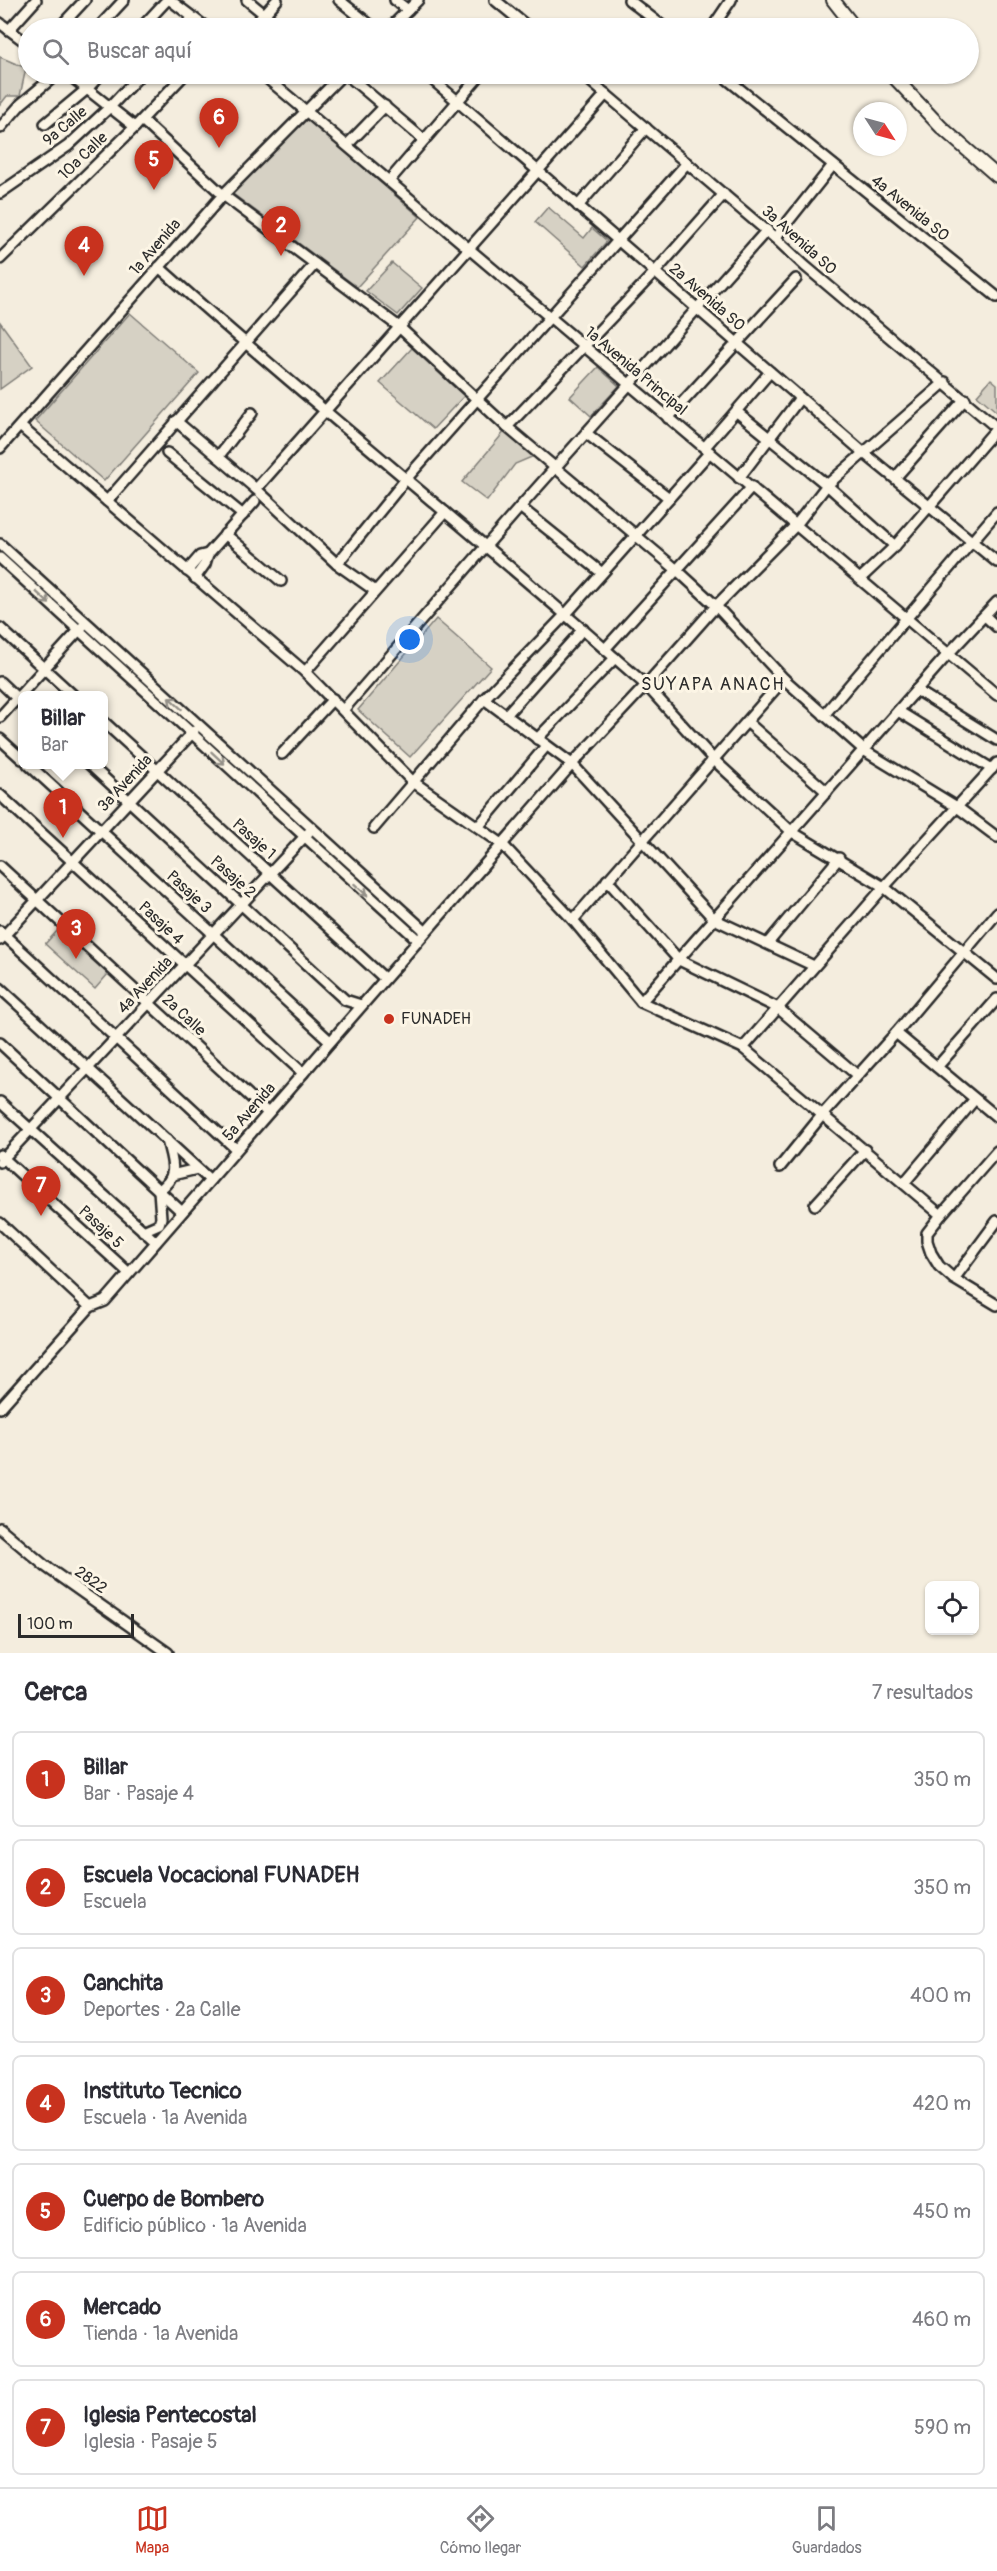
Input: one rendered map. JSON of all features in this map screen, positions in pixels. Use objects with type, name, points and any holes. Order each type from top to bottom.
[{"type":"street","points":[[20,18],[36,0]]},
{"type":"street","points":[[68,18],[85,0]]},
{"type":"street","points":[[107,18],[124,0]]},
{"type":"street","points":[[151,18],[168,0],[193,18]]},
{"type":"street","points":[[247,0],[268,18]]},
{"type":"street","points":[[261,18],[277,0]]},
{"type":"street","points":[[339,0],[362,18]]},
{"type":"street","points":[[395,0],[408,10]]},
{"type":"street","points":[[400,18],[417,0]]},
{"type":"street","points":[[495,0],[514,18]]},
{"type":"street","points":[[629,0],[652,18]]},
{"type":"street","points":[[719,18],[731,0]]},
{"type":"street","points":[[834,0],[848,18]]},
{"type":"street","points":[[9,30],[18,20]]},
{"type":"street","points":[[0,23],[18,37]]},
{"type":"street","points":[[0,128],[21,104],[45,84]]},
{"type":"street","points":[[81,84],[110,107],[138,123],[223,195],[398,326],[507,427],[637,534],[677,570],[716,606],[784,679],[865,751],[957,807],[997,837]]},
{"type":"street","points":[[45,124],[92,84]]},
{"type":"street","name":"9a Calle","points":[[0,194],[68,146],[132,84]]},
{"type":"street","name":"10a Calle","points":[[0,259],[175,84]]},
{"type":"street","points":[[274,84],[306,110]]},
{"type":"street","name":"1a Avenida","points":[[0,448],[223,195],[331,84]]},
{"type":"street","points":[[354,84],[385,106],[424,140]]},
{"type":"street","name":"2a Avenida SO","points":[[437,84],[864,453],[997,562]]},
{"type":"street","points":[[389,182],[472,84]]},
{"type":"street","name":"3a Avenida SO","points":[[594,84],[997,428]]},
{"type":"street","name":"4a Avenida SO","points":[[733,84],[997,297]]},
{"type":"street","points":[[900,84],[941,127],[997,176]]},
{"type":"street","points":[[256,489],[398,326],[606,94]]},
{"type":"street","points":[[347,145],[385,106]]},
{"type":"street","name":"1a Avenida Principal","points":[[306,110],[583,347],[861,578],[997,695]]},
{"type":"street","points":[[578,206],[646,128]]},
{"type":"street","points":[[337,564],[406,479],[479,400],[687,163]]},
{"type":"street","points":[[775,238],[833,165]]},
{"type":"street","points":[[507,427],[656,272],[724,194]]},
{"type":"street","points":[[344,709],[554,468],[767,230]]},
{"type":"street","points":[[107,501],[315,264]]},
{"type":"street","points":[[159,267],[245,344],[325,409],[646,685],[714,760],[792,832],[839,858],[884,887],[997,979]]},
{"type":"street","points":[[668,418],[796,279]]},
{"type":"street","points":[[374,828],[484,699],[566,614],[669,498],[770,372]]},
{"type":"street","name":"5a Avenida","points":[[0,1408],[90,1307],[105,1301],[572,764],[716,606],[796,525],[827,485],[945,382]]},
{"type":"street","points":[[739,478],[800,398]]},
{"type":"street","points":[[894,478],[965,399]]},
{"type":"street","points":[[737,412],[827,485],[895,546]]},
{"type":"street","points":[[218,457],[252,413]]},
{"type":"street","points":[[176,421],[256,489],[337,564],[374,590]]},
{"type":"street","points":[[20,426],[305,672],[344,709],[412,781],[502,844],[573,920],[641,1002],[743,1048],[941,1215]]},
{"type":"street","points":[[861,578],[895,546],[997,428]]},
{"type":"street","points":[[586,433],[669,498]]},
{"type":"street","points":[[167,453],[243,515]]},
{"type":"street","points":[[605,649],[752,487]]},
{"type":"street","points":[[195,578],[205,564],[208,554],[255,501]]},
{"type":"street","points":[[520,507],[602,573]]},
{"type":"street","points":[[305,672],[374,590],[445,512]]},
{"type":"street","points":[[824,715],[997,512]]},
{"type":"street","points":[[225,534],[281,581]]},
{"type":"street","points":[[0,544],[425,931]]},
{"type":"street","points":[[187,571],[200,556],[208,554]]},
{"type":"street","points":[[0,558],[78,632],[418,940]]},
{"type":"street","points":[[641,1002],[865,751],[916,690],[997,602]]},
{"type":"street","points":[[985,616],[997,627]]},
{"type":"street","points":[[27,691],[44,668],[86,623]]},
{"type":"street","points":[[0,628],[69,691]]},
{"type":"street","points":[[506,715],[583,629]]},
{"type":"street","points":[[537,739],[615,658]]},
{"type":"street","points":[[573,920],[784,679]]},
{"type":"street","points":[[0,682],[18,698]]},
{"type":"street","points":[[916,690],[997,740]]},
{"type":"street","points":[[282,754],[333,699]]},
{"type":"street","points":[[484,699],[572,764],[714,919],[814,966]]},
{"type":"street","points":[[0,717],[18,702]]},
{"type":"street","points":[[743,1048],[994,766],[898,711]]},
{"type":"street","points":[[747,722],[827,792]]},
{"type":"street","name":"3a Avenida","points":[[2,936],[199,724]]},
{"type":"street","name":"Pasaje 1","points":[[108,726],[384,978]]},
{"type":"street","points":[[0,739],[18,755]]},
{"type":"street","points":[[478,827],[546,746]]},
{"type":"street","name":"Pasaje 3","points":[[32,769],[330,1041]]},
{"type":"street","name":"Pasaje 2","points":[[92,769],[345,1000],[361,1005]]},
{"type":"street","name":"Pasaje 4","points":[[0,795],[303,1073]]},
{"type":"street","name":"4a Avenida","points":[[1,1158],[117,1038],[312,828]]},
{"type":"street","points":[[768,944],[839,858]]},
{"type":"street","name":"2a Calle","points":[[0,866],[268,1113]]},
{"type":"street","points":[[607,880],[679,960],[778,1008],[857,1075]]},
{"type":"street","points":[[780,1167],[997,913]]},
{"type":"street","points":[[2,936],[117,1038],[236,1149]]},
{"type":"street","points":[[0,988],[210,1180]]},
{"type":"street","points":[[937,1067],[997,999]]},
{"type":"street","points":[[896,1033],[997,1117]]},
{"type":"street","points":[[0,1043],[61,1097],[182,1212]]},
{"type":"street","points":[[904,1183],[975,1098]]},
{"type":"street","points":[[0,1102],[156,1242]]},
{"type":"street","points":[[159,1190],[168,1184],[172,1175],[166,1140]]},
{"type":"street","points":[[815,1205],[865,1150]]},
{"type":"street","points":[[996,1302],[954,1279],[939,1266],[931,1253],[927,1233],[997,1151]]},
{"type":"street","name":"Pasaje 5","points":[[1,1158],[129,1274]]},
{"type":"street","points":[[172,1175],[197,1169]]},
{"type":"street","points":[[143,1231],[159,1224],[161,1218],[159,1190]]},
{"type":"street","points":[[954,1279],[997,1221]]},
{"type":"street","points":[[0,1223],[90,1307]]},
{"type":"street","name":"2822","points":[[0,1528],[45,1566],[168,1653]]},
{"type":"shaded area","points":[[0,57],[18,65],[18,84],[23,84],[20,96],[7,96],[0,105]]},
{"type":"shaded area","points":[[306,118],[420,217],[357,287],[233,194]]},
{"type":"shaded area","points":[[548,207],[584,238],[592,228],[607,241],[585,266],[535,222]]},
{"type":"shaded area","points":[[392,263],[422,288],[398,315],[366,291]]},
{"type":"shaded area","points":[[130,313],[199,373],[104,481],[35,421]]},
{"type":"shaded area","points":[[0,322],[32,366],[0,389]]},
{"type":"shaded area","points":[[412,348],[464,396],[433,429],[380,383]]},
{"type":"shaded area","points":[[598,367],[619,386],[591,416],[570,397]]},
{"type":"shaded area","points":[[991,379],[997,384],[997,412],[977,395]]},
{"type":"shaded area","points":[[505,431],[534,456],[515,464],[487,501],[462,482]]},
{"type":"shaded area","points":[[436,619],[491,667],[410,757],[358,710]]},
{"type":"shaded area","points":[[58,930],[108,974],[95,989],[45,944]]},
{"type":"place","name":"Mercado","points":[[219,148]]},
{"type":"place","name":"Cuerpo de Bombero","points":[[154,190]]},
{"type":"place","name":"Escuela Vocacional FUNADEH","points":[[281,256]]},
{"type":"place","name":"Instituto Tecnico","points":[[84,276]]},
{"type":"place","name":"Billar","points":[[63,838]]},
{"type":"place","name":"Canchita","points":[[76,959]]},
{"type":"place","name":"FUNADEH","points":[[389,1019]]},
{"type":"place","name":"Iglesia Pentecostal","points":[[41,1216]]},
{"type":"district","name":"SUYAPA ANACH","points":[[713,684]]}]
